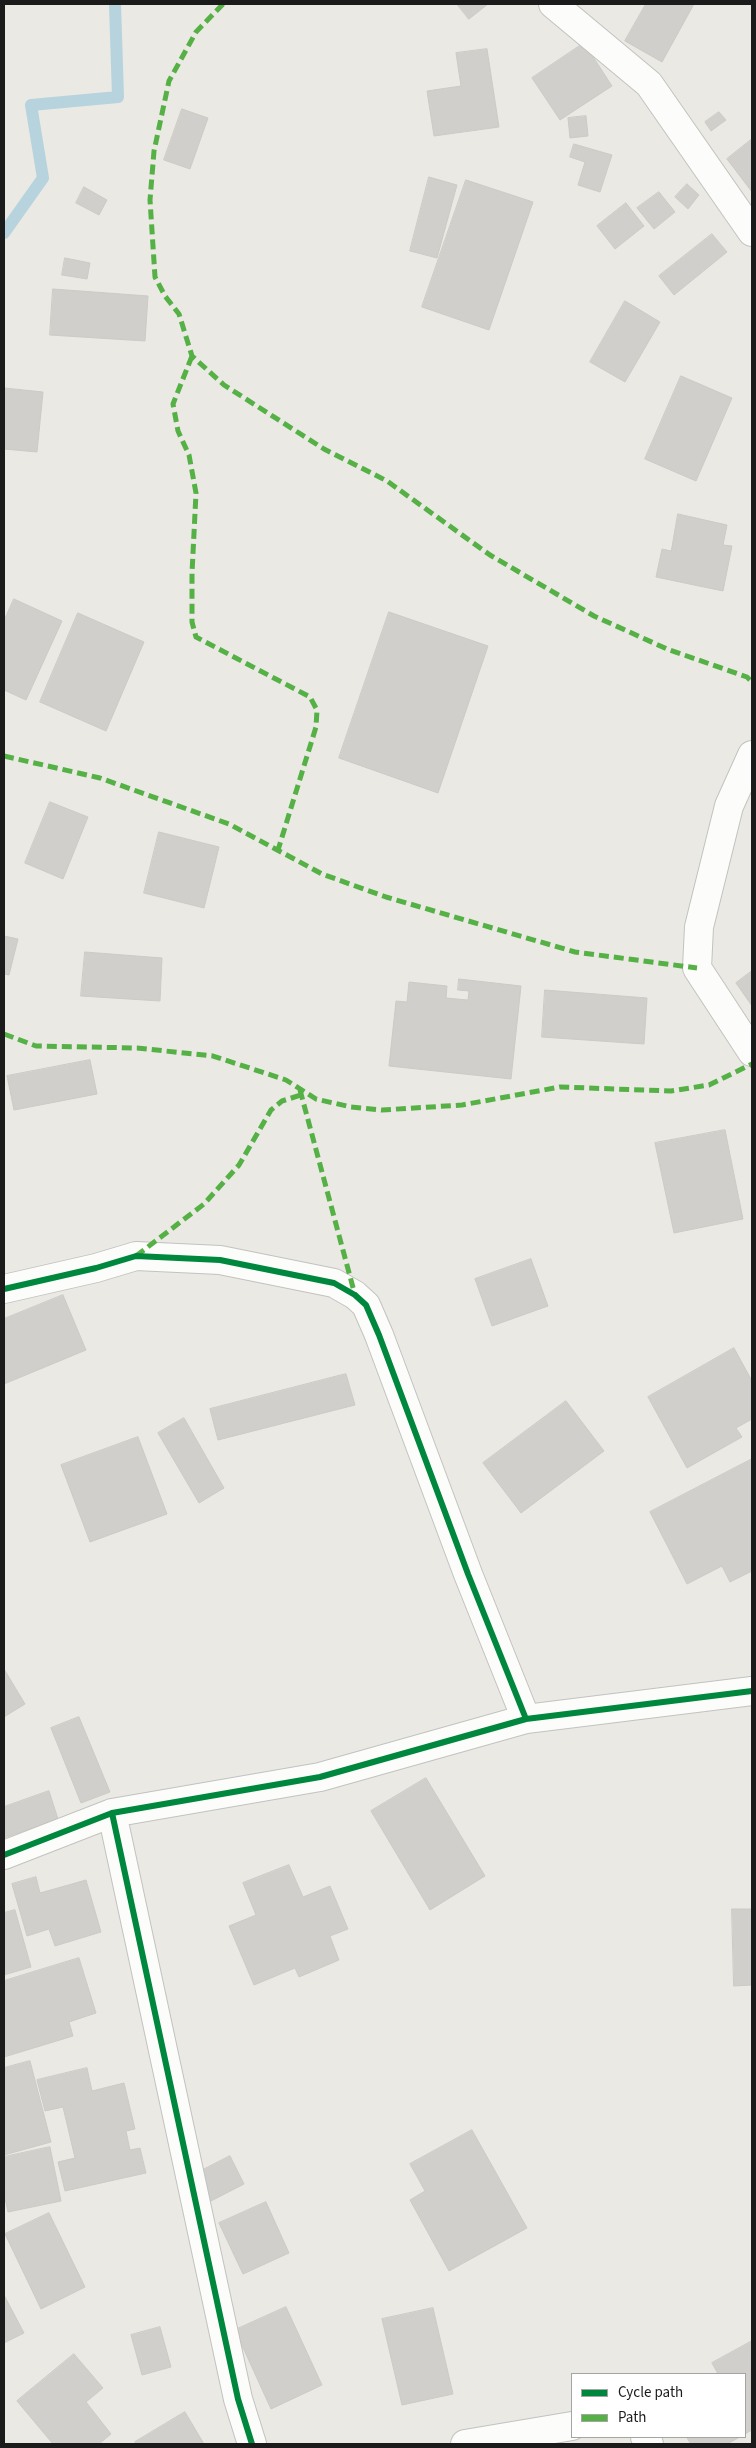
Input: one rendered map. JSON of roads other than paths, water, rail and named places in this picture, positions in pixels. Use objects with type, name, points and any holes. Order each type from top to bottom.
[{"type":"street","points":[[554,4],[649,84],[752,232]]},
{"type":"street","points":[[752,755],[730,806],[725,824],[699,927],[698,968],[752,1052]]},
{"type":"street","points":[[4,1289],[96,1268],[136,1256],[220,1260],[334,1283],[366,1304],[468,1574],[526,1719]]},
{"type":"street","points":[[4,1856],[112,1813],[320,1777],[526,1719],[752,1690]]},
{"type":"street","points":[[112,1813],[238,2399],[252,2444]]},
{"type":"street","points":[[465,2444],[571,2426]]},
{"type":"waterway","points":[[4,233],[43,178],[31,105],[118,97],[115,4]]}]
